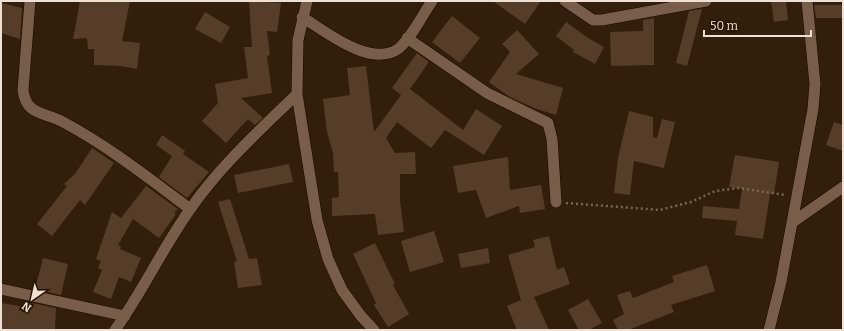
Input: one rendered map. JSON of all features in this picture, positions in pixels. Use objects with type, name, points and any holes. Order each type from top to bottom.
[{"type":"street","points":[[30,1],[23,90],[24,101],[32,109],[62,121],[127,162],[190,208]]},
{"type":"street","points":[[307,1],[302,17],[298,40],[297,94],[317,220],[328,259],[342,290],[361,316],[374,330]]},
{"type":"street","points":[[302,17],[360,52],[387,53],[398,49],[432,1]]},
{"type":"street","points":[[565,1],[593,20],[602,20],[706,1]]},
{"type":"street","points":[[769,330],[781,282],[810,135],[815,84],[807,1]]},
{"type":"street","points":[[407,38],[487,93],[548,123],[552,139],[556,202]]},
{"type":"street","points":[[115,330],[190,208],[215,176],[244,145],[297,94]]},
{"type":"street","points":[[793,222],[843,188]]},
{"type":"street","points":[[1,289],[125,316]]},
{"type":"path","points":[[556,202],[660,210],[691,202],[715,191],[739,188],[798,197]]},
{"type":"building","points":[[80,1],[130,1],[122,41],[140,43],[137,69],[121,66],[94,65],[94,49],[88,49],[87,38],[73,39]]},
{"type":"building","points":[[249,1],[281,3],[277,32],[267,31],[270,55],[267,56],[272,93],[241,98],[263,118],[255,125],[248,119],[226,143],[202,121],[218,103],[215,84],[248,78],[244,47],[252,47]]},
{"type":"building","points":[[493,1],[541,1],[525,24]]},
{"type":"building","points":[[771,1],[786,1],[788,20],[774,22]]},
{"type":"building","points":[[1,3],[22,8],[20,39],[1,33]]},
{"type":"building","points":[[814,5],[843,5],[843,18],[816,18]]},
{"type":"building","points":[[702,9],[687,66],[676,63],[689,11]]},
{"type":"building","points":[[205,12],[230,27],[221,43],[195,29]]},
{"type":"building","points":[[452,16],[480,38],[460,63],[432,42]]},
{"type":"building","points":[[654,18],[654,65],[611,66],[610,32],[643,31],[643,20]]},
{"type":"building","points":[[566,22],[588,38],[604,47],[595,64],[573,52],[574,50],[556,36]]},
{"type":"building","points":[[517,30],[539,54],[516,74],[563,88],[556,115],[534,108],[510,97],[489,82],[510,52],[502,44]]},
{"type":"building","points":[[417,53],[429,62],[410,89],[463,130],[476,109],[502,126],[484,155],[445,130],[431,148],[397,122],[386,138],[395,153],[415,152],[416,174],[400,174],[400,201],[404,232],[378,235],[375,214],[332,216],[332,198],[339,197],[338,172],[334,172],[333,153],[327,132],[323,99],[350,95],[347,68],[366,66],[374,132],[401,95],[392,88]]},
{"type":"building","points":[[629,111],[653,117],[653,137],[657,138],[662,119],[675,122],[664,168],[634,161],[630,195],[614,193],[618,158]]},
{"type":"building","points":[[834,122],[843,125],[843,151],[826,145]]},
{"type":"building","points":[[162,135],[185,151],[183,154],[209,172],[187,198],[159,177],[172,156],[156,145]]},
{"type":"building","points":[[92,148],[114,163],[85,205],[80,200],[52,236],[37,224],[67,186],[64,184],[75,174]]},
{"type":"building","points":[[735,155],[779,162],[774,194],[770,194],[763,239],[735,235],[737,221],[702,218],[703,206],[739,209],[742,189],[729,187]]},
{"type":"building","points":[[508,157],[510,190],[541,185],[545,209],[520,213],[519,206],[486,218],[476,190],[458,193],[453,166]]},
{"type":"building","points":[[289,164],[293,182],[238,193],[234,175]]},
{"type":"building","points":[[146,186],[178,209],[174,213],[176,214],[159,238],[133,219],[118,245],[121,246],[120,249],[141,258],[131,282],[119,277],[111,299],[93,292],[102,270],[98,268],[101,261],[96,259],[112,212],[121,218]]},
{"type":"building","points":[[230,199],[249,259],[257,258],[262,285],[238,288],[234,262],[237,261],[218,202]]},
{"type":"building","points":[[434,231],[444,262],[410,272],[401,241]]},
{"type":"building","points":[[549,236],[557,270],[564,267],[570,284],[534,297],[549,330],[517,330],[507,306],[521,300],[508,255],[535,247],[533,240]]},
{"type":"building","points":[[375,243],[395,284],[393,285],[409,314],[388,327],[374,305],[376,303],[353,254]]},
{"type":"building","points":[[488,248],[490,263],[461,268],[458,254]]},
{"type":"building","points":[[43,258],[68,264],[61,295],[35,289]]},
{"type":"building","points":[[707,265],[715,291],[671,305],[674,312],[628,330],[618,330],[613,320],[624,314],[617,295],[630,291],[633,298],[674,282],[672,276]]},
{"type":"building","points":[[588,299],[602,323],[589,330],[579,330],[568,310]]},
{"type":"building","points":[[1,303],[31,308],[32,303],[56,308],[55,330],[1,330]]}]
